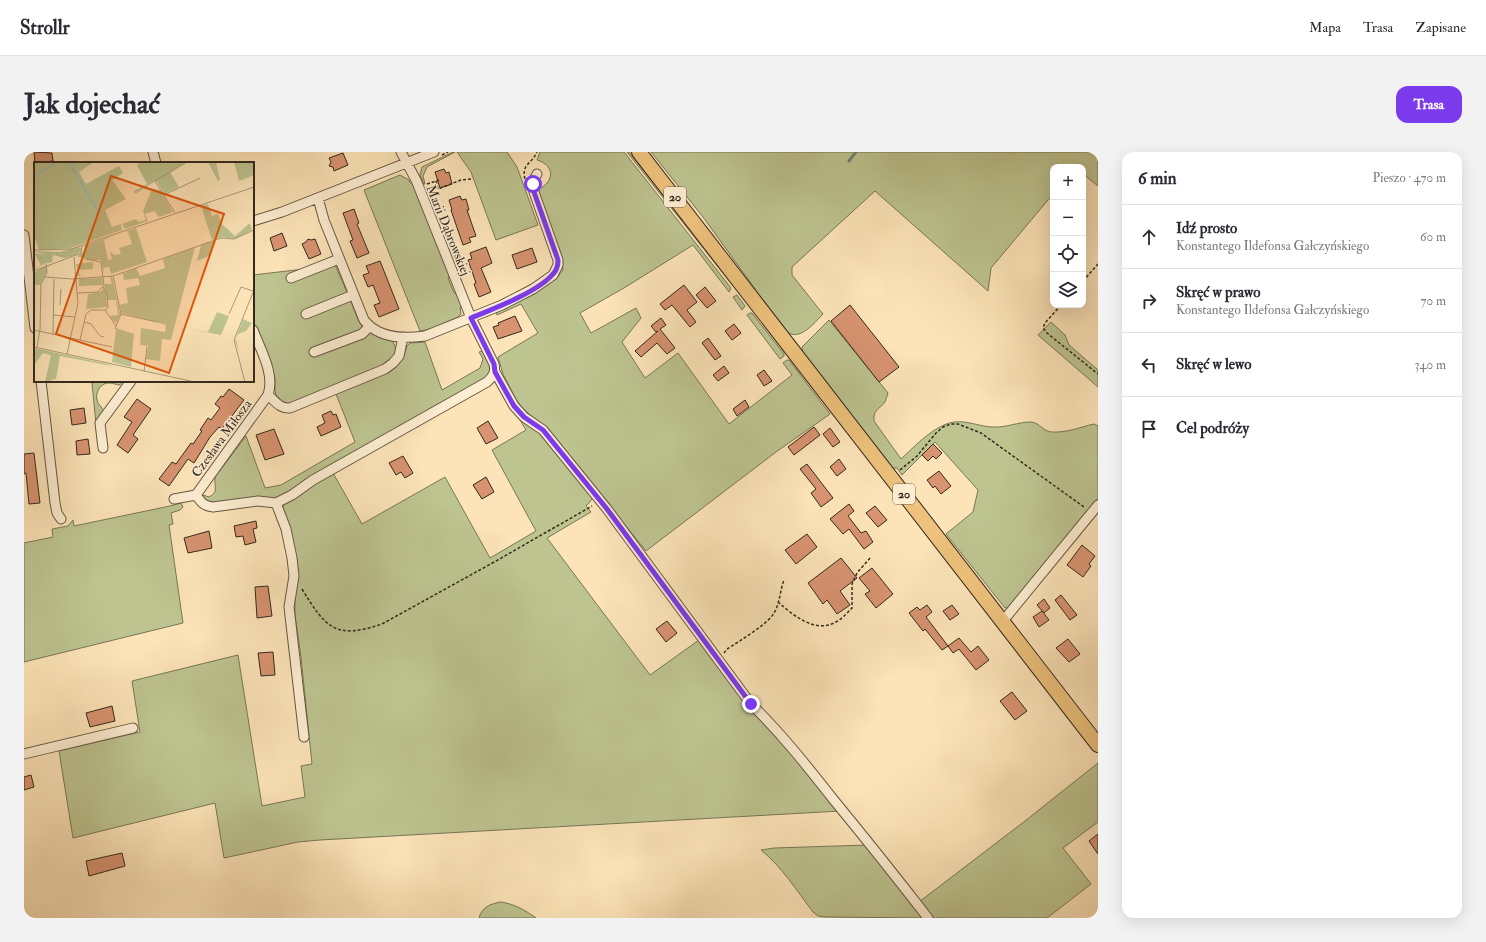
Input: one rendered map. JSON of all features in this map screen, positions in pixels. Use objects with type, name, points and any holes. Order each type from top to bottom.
[{"type":"main road","name":"20","points":[[639,152],[1098,745]]},
{"type":"street","points":[[153,152],[156,162]]},
{"type":"street","name":"Marii Dąbrowskiej","points":[[401,152],[416,180],[471,318],[494,364],[495,372],[514,406],[524,417],[543,430],[601,501],[720,660],[751,704],[768,720],[819,781],[928,918]]},
{"type":"street","points":[[254,221],[318,198],[407,164],[434,152]]},
{"type":"street","points":[[318,198],[324,220],[353,295],[364,320],[369,327],[384,334],[403,337],[425,336],[508,302],[533,289],[548,279],[557,270],[558,260],[534,192],[533,184],[534,178],[537,174]]},
{"type":"street","points":[[24,235],[28,249],[34,309]]},
{"type":"street","points":[[291,278],[339,259]]},
{"type":"street","points":[[306,314],[353,295]]},
{"type":"street","points":[[314,352],[362,334],[369,327]]},
{"type":"street","name":"Czesława Miłosza","points":[[174,499],[196,495],[268,395],[271,387],[269,371],[254,333]]},
{"type":"street","points":[[268,395],[281,407],[290,408],[374,374],[394,363],[399,356],[403,337]]},
{"type":"street","points":[[196,495],[206,506],[258,501],[276,503],[292,495],[313,480],[487,382],[495,372]]},
{"type":"street","points":[[41,382],[55,504],[57,513],[61,519]]},
{"type":"street","points":[[103,448],[100,423],[130,382]]},
{"type":"street","points":[[276,503],[286,529],[292,558],[294,576],[289,607],[304,736]]},
{"type":"street","points":[[1003,621],[1095,516],[1098,505]]},
{"type":"street","points":[[24,754],[132,728]]},
{"type":"path","points":[[525,181],[523,173],[524,167],[533,160],[536,152]]},
{"type":"path","points":[[436,181],[438,189],[461,180],[471,179]]},
{"type":"path","points":[[426,184],[439,180]]},
{"type":"path","points":[[1086,278],[1098,264]]},
{"type":"path","points":[[1058,308],[1045,323],[1043,328],[1047,333],[1098,374]]},
{"type":"path","points":[[892,478],[917,456],[936,433],[943,427],[951,424],[958,424],[981,433],[1095,516]]},
{"type":"path","points":[[294,576],[315,610],[334,628],[343,631],[364,630],[382,624],[601,501]]},
{"type":"path","points":[[778,602],[798,618],[811,624],[822,626],[835,623],[852,608],[852,584],[857,574],[871,557]]},
{"type":"path","points":[[720,660],[727,649],[754,631],[774,614],[784,580]]},
{"type":"green space","points":[[455,152],[427,167],[423,176],[424,184],[420,175],[422,167]]},
{"type":"green space","points":[[457,152],[507,152],[517,167],[538,225],[496,240],[471,172]]},
{"type":"green space","points":[[540,152],[624,152],[731,288],[729,292],[693,245],[624,288],[580,313],[591,333],[636,308],[641,318],[622,342],[645,378],[678,353],[729,424],[792,375],[783,363],[787,360],[789,360],[830,414],[776,452],[646,551],[564,449],[540,423],[522,408],[503,374],[498,357],[538,333],[521,304],[497,315],[496,313],[556,279],[563,270],[562,261],[538,191],[548,182],[551,174],[547,165],[537,160]]},
{"type":"green space","points":[[627,152],[629,152],[735,285],[734,287]]},
{"type":"green space","points":[[651,152],[1098,152],[1098,186],[1086,176],[1086,164],[1050,164],[1050,198],[991,268],[988,291],[875,191],[792,267],[792,275],[823,314],[809,328],[796,335],[789,333],[783,327],[703,217]]},
{"type":"green space","points":[[400,175],[409,180],[410,183],[412,182],[450,276],[448,278],[454,293],[457,294],[462,307],[460,307],[461,314],[458,317],[430,329],[420,331],[364,190]]},
{"type":"green space","points":[[332,258],[360,324],[371,333],[392,341],[396,350],[392,358],[386,364],[289,404],[282,401],[276,395],[275,378],[254,323],[254,275],[304,269]]},
{"type":"green space","points":[[737,295],[745,306],[742,310],[733,297]]},
{"type":"green space","points":[[752,313],[784,354],[784,356],[780,359],[747,315]]},
{"type":"green space","points":[[829,320],[888,393],[885,402],[874,414],[874,421],[901,459],[927,436],[938,428],[950,423],[962,422],[997,427],[1031,422],[1049,432],[1068,431],[1094,424],[1098,426],[1098,498],[1010,608],[1005,608],[946,534],[973,512],[978,490],[935,442],[902,475],[897,468],[892,468],[803,355],[802,347]]},
{"type":"green space","points":[[1051,322],[1065,335],[1069,345],[1098,370],[1098,387],[1038,335]]},
{"type":"green space","points":[[425,342],[442,390],[480,368],[483,359],[479,352],[483,351],[490,365],[490,372],[483,380],[286,495],[276,499],[206,501],[203,495],[209,497],[214,493],[215,477],[246,436],[265,488],[281,485],[355,442],[336,394],[394,368],[403,358],[407,346],[410,343]]},
{"type":"green space","points":[[122,382],[120,385],[107,383],[99,388],[97,400],[104,411],[96,424],[92,383]]},
{"type":"green space","points":[[517,415],[541,434],[592,493],[593,498],[586,506],[591,512],[547,538],[650,675],[699,640],[841,811],[320,840],[298,842],[224,858],[215,803],[73,838],[59,751],[140,732],[132,681],[238,655],[262,806],[305,797],[301,766],[312,764],[301,657],[295,615],[295,594],[283,505],[313,483],[333,473],[362,524],[445,477],[490,558],[536,531],[492,450],[526,430]]},
{"type":"green space","points":[[181,503],[183,507],[180,510],[171,513],[173,524],[169,525],[183,623],[24,662],[24,543],[53,537],[52,529],[68,526],[73,520],[74,526]]},
{"type":"green space","points":[[1098,763],[1098,822],[1063,848],[1091,884],[1047,918],[931,918],[919,902]]},
{"type":"green space","points":[[868,845],[924,918],[818,916],[813,912],[782,872],[761,850],[774,848]]},
{"type":"green space","points":[[501,902],[510,904],[528,912],[536,918],[479,918],[484,909]]},
{"type":"building","points":[[34,152],[52,153],[53,161],[35,162]]},
{"type":"building","points":[[343,153],[348,165],[334,171],[333,167],[329,166],[331,162],[329,158]]},
{"type":"building","points":[[444,169],[446,173],[449,172],[452,184],[440,188],[435,172]]},
{"type":"building","points":[[460,196],[462,200],[466,199],[469,210],[467,210],[476,236],[469,238],[471,242],[463,245],[449,200]]},
{"type":"building","points":[[354,209],[359,223],[357,224],[369,253],[357,258],[350,241],[353,240],[343,213]]},
{"type":"building","points":[[282,233],[287,246],[274,251],[270,238]]},
{"type":"building","points":[[308,239],[315,239],[321,254],[309,259],[302,244]]},
{"type":"building","points":[[486,247],[492,263],[481,268],[491,292],[479,297],[468,260],[472,259],[470,253]]},
{"type":"building","points":[[532,248],[537,262],[517,269],[512,255]]},
{"type":"building","points":[[380,261],[399,309],[379,317],[374,305],[380,303],[373,285],[368,287],[363,275],[369,273],[366,266]]},
{"type":"building","points":[[684,285],[697,302],[687,310],[696,322],[690,327],[672,305],[665,310],[660,304]]},
{"type":"building","points":[[705,287],[716,301],[707,308],[696,295]]},
{"type":"building","points":[[850,305],[899,367],[879,382],[831,321]]},
{"type":"building","points":[[515,316],[522,331],[498,339],[493,327],[499,325],[498,323]]},
{"type":"building","points":[[661,318],[666,325],[660,329],[675,348],[667,354],[657,343],[641,357],[635,351],[658,331],[656,332],[651,326]]},
{"type":"building","points":[[734,324],[741,333],[732,340],[725,331]]},
{"type":"building","points":[[708,338],[721,356],[715,360],[702,343]]},
{"type":"building","points":[[724,366],[729,373],[718,381],[713,375]]},
{"type":"building","points":[[764,370],[772,381],[764,386],[757,375]]},
{"type":"building","points":[[229,389],[244,400],[222,429],[219,427],[210,437],[194,463],[188,459],[169,486],[159,479],[172,462],[176,464],[191,443],[193,444],[202,431],[200,430],[208,418],[211,420],[220,408],[215,404]]},
{"type":"building","points":[[137,399],[151,409],[133,435],[138,439],[128,453],[117,445],[132,422],[124,417]]},
{"type":"building","points":[[745,400],[749,407],[737,416],[733,409]]},
{"type":"building","points":[[84,408],[86,423],[72,425],[70,410]]},
{"type":"building","points":[[331,411],[333,415],[336,414],[341,427],[321,436],[317,427],[325,423],[322,415]]},
{"type":"building","points":[[488,421],[498,438],[486,444],[477,428]]},
{"type":"building","points":[[814,427],[820,435],[794,455],[788,447]]},
{"type":"building","points":[[830,428],[840,442],[833,447],[823,434]]},
{"type":"building","points":[[274,429],[284,454],[265,460],[256,435]]},
{"type":"building","points":[[88,439],[90,454],[77,455],[76,441]]},
{"type":"building","points":[[933,444],[942,453],[936,459],[933,456],[928,461],[922,455]]},
{"type":"building","points":[[34,453],[40,503],[29,504],[26,473],[24,474],[24,454]]},
{"type":"building","points":[[403,456],[413,473],[405,478],[401,472],[396,475],[389,463]]},
{"type":"building","points":[[839,459],[846,469],[837,476],[830,467]]},
{"type":"building","points":[[807,464],[833,498],[821,507],[811,493],[816,489],[800,469]]},
{"type":"building","points":[[939,471],[951,486],[941,494],[935,486],[933,488],[927,480]]},
{"type":"building","points":[[486,477],[494,492],[482,499],[473,485]]},
{"type":"building","points":[[849,504],[854,511],[848,516],[861,533],[866,531],[873,542],[864,549],[849,529],[843,534],[830,519]]},
{"type":"building","points":[[875,506],[887,520],[878,527],[866,513]]},
{"type":"building","points":[[256,521],[257,528],[253,529],[256,542],[245,545],[243,536],[236,537],[234,526]]},
{"type":"building","points":[[209,531],[212,548],[188,553],[184,538]]},
{"type":"building","points":[[807,534],[817,547],[796,564],[785,550]]},
{"type":"building","points":[[1082,545],[1095,556],[1089,564],[1091,566],[1083,577],[1067,565]]},
{"type":"building","points":[[841,558],[857,578],[840,591],[850,605],[837,614],[827,600],[823,604],[808,583]]},
{"type":"building","points":[[872,568],[893,594],[876,608],[865,594],[870,591],[859,578]]},
{"type":"building","points":[[268,586],[272,616],[257,618],[255,587]]},
{"type":"building","points":[[1061,595],[1077,615],[1070,620],[1055,600]]},
{"type":"building","points":[[1044,599],[1050,608],[1044,613],[1037,605]]},
{"type":"building","points":[[927,605],[932,612],[926,617],[948,646],[942,650],[925,629],[923,631],[909,613],[917,607],[920,610]]},
{"type":"building","points":[[952,605],[959,614],[950,620],[943,611]]},
{"type":"building","points":[[1042,611],[1049,620],[1039,627],[1033,617]]},
{"type":"building","points":[[667,621],[677,633],[666,642],[656,629]]},
{"type":"building","points":[[959,638],[971,652],[978,646],[989,660],[976,670],[959,649],[953,653],[948,646]]},
{"type":"building","points":[[1068,639],[1080,654],[1069,662],[1056,648]]},
{"type":"building","points":[[273,652],[275,675],[261,676],[258,653]]},
{"type":"building","points":[[1012,692],[1027,711],[1015,720],[1000,701]]},
{"type":"building","points":[[112,706],[115,721],[90,727],[86,713]]},
{"type":"building","points":[[31,775],[34,787],[24,790],[24,777]]},
{"type":"building","points":[[1098,834],[1098,854],[1089,841]]},
{"type":"building","points":[[122,853],[125,866],[89,876],[86,861]]},
{"type":"waterway","points":[[849,161],[856,152]]},
{"type":"route","points":[[533,184],[534,192],[558,260],[557,270],[548,279],[533,289],[502,305],[471,318],[494,364],[495,372],[514,406],[524,417],[543,430],[607,509],[720,660],[751,704]]}]
